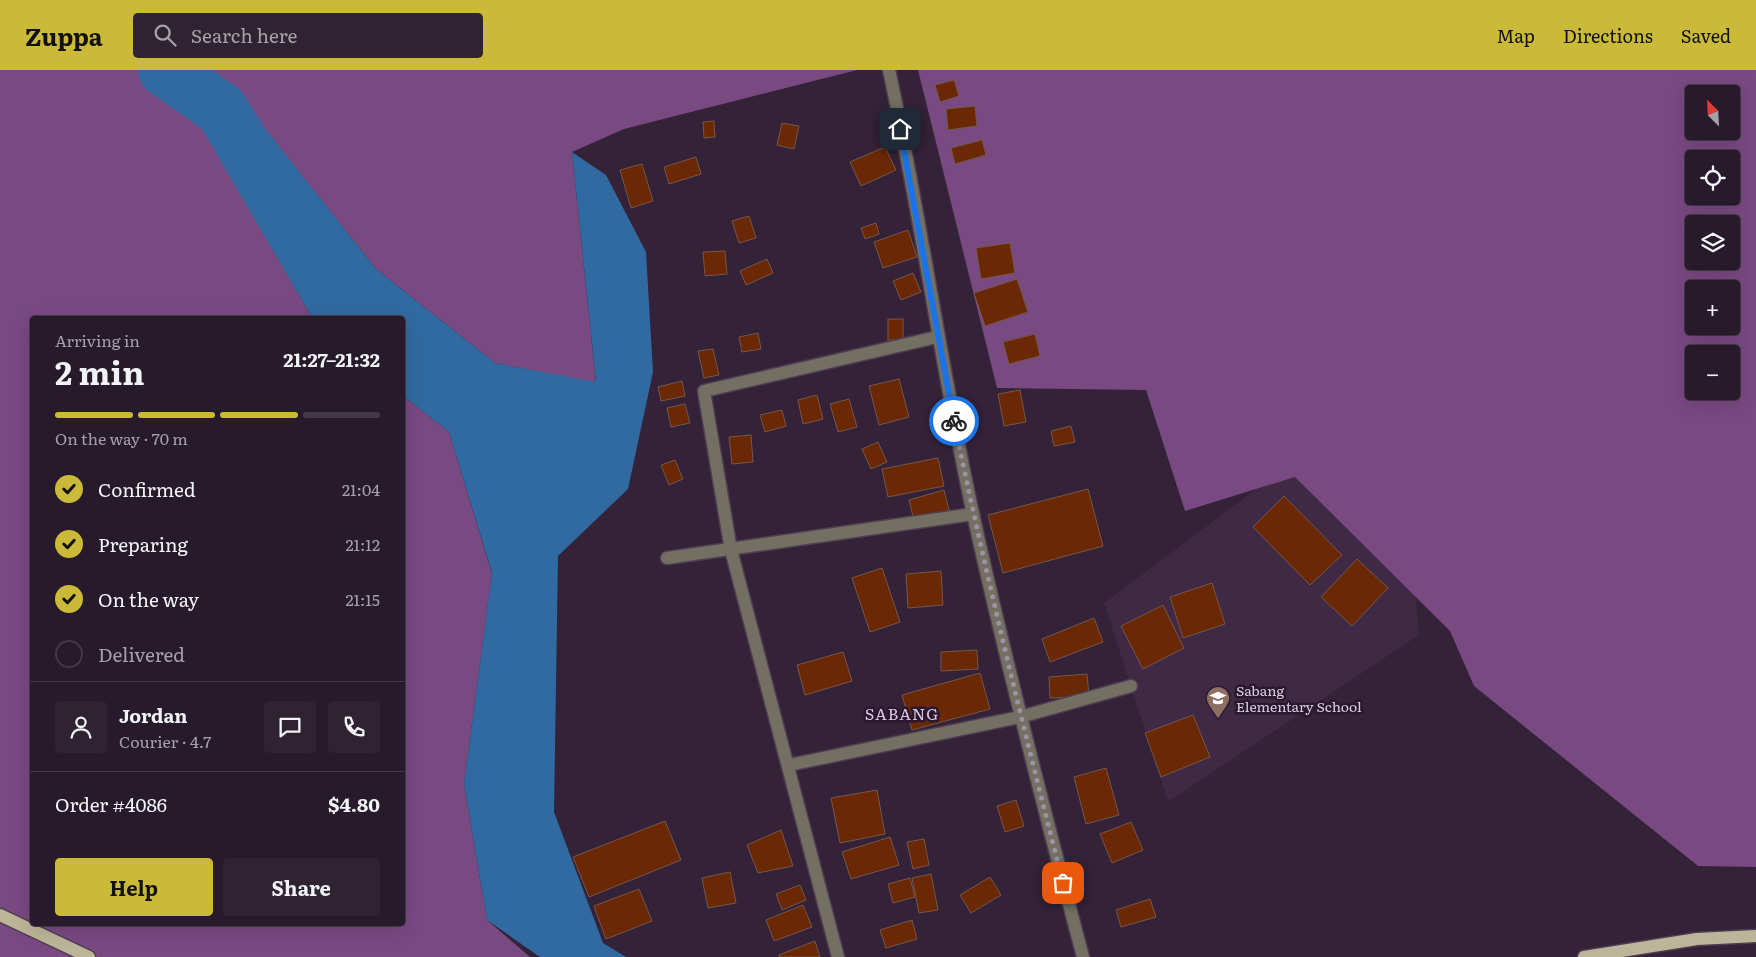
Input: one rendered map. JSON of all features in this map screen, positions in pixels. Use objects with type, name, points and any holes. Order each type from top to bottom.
[{"type":"main road","points":[[0,915],[88,957]]},
{"type":"main road","points":[[1584,957],[1697,939],[1756,936]]},
{"type":"street","points":[[889,70],[937,336],[973,514],[1020,717],[1082,957]]},
{"type":"street","points":[[838,957],[789,764],[731,550],[704,391],[937,336]]},
{"type":"street","points":[[667,558],[973,514]]},
{"type":"street","points":[[789,764],[1020,717],[1130,686]]},
{"type":"shaded area","points":[[0,70],[857,70],[624,129],[572,152],[596,383],[495,363],[376,269],[245,104],[217,153],[311,316],[30,316],[30,926],[405,926],[405,398],[449,432],[492,574],[464,784],[487,920],[530,957],[0,957]]},
{"type":"shaded area","points":[[918,70],[1756,70],[1756,867],[1698,866],[1474,686],[1450,631],[1295,477],[1185,511],[1146,390],[997,388]]},
{"type":"shaded area","name":"Sabang Elementary School","points":[[1283,469],[1313,470],[1413,571],[1419,635],[1168,802],[1104,603]]},
{"type":"water","points":[[245,103],[376,269],[495,363],[596,382],[572,152],[606,175],[646,252],[653,372],[628,489],[558,556],[554,812],[603,943],[626,957],[540,957],[487,920],[464,784],[492,573],[449,432],[405,398],[405,316],[311,316],[216,153]]},
{"type":"building","points":[[954,80],[959,96],[940,102],[935,85]]},
{"type":"building","points":[[975,106],[977,126],[948,130],[946,109]]},
{"type":"building","points":[[714,121],[715,137],[704,138],[703,122]]},
{"type":"building","points":[[782,123],[799,126],[794,149],[777,145]]},
{"type":"building","points":[[982,140],[986,155],[955,164],[951,148]]},
{"type":"building","points":[[885,147],[896,170],[861,186],[850,162]]},
{"type":"building","points":[[696,157],[701,174],[669,184],[664,167]]},
{"type":"building","points":[[642,164],[653,201],[631,208],[620,170]]},
{"type":"building","points":[[749,216],[756,238],[739,243],[732,221]]},
{"type":"building","points":[[876,223],[879,234],[865,239],[861,228]]},
{"type":"building","points":[[908,230],[917,257],[883,268],[874,242]]},
{"type":"building","points":[[1010,243],[1015,273],[981,279],[976,248]]},
{"type":"building","points":[[725,251],[727,274],[705,276],[703,252]]},
{"type":"building","points":[[767,259],[773,273],[746,285],[740,271]]},
{"type":"building","points":[[913,273],[921,292],[901,300],[893,281]]},
{"type":"building","points":[[1017,279],[1028,312],[985,326],[974,293]]},
{"type":"building","points":[[888,319],[903,319],[903,340],[888,340]]},
{"type":"building","points":[[758,333],[761,349],[742,352],[739,337]]},
{"type":"building","points":[[1035,334],[1040,356],[1009,364],[1003,342]]},
{"type":"building","points":[[713,349],[719,375],[704,378],[698,351]]},
{"type":"building","points":[[899,379],[909,417],[879,425],[869,386]]},
{"type":"building","points":[[682,381],[685,396],[661,401],[658,387]]},
{"type":"building","points":[[1020,390],[1026,422],[1004,426],[998,394]]},
{"type":"building","points":[[817,395],[823,419],[803,424],[798,400]]},
{"type":"building","points":[[849,399],[857,427],[838,432],[830,404]]},
{"type":"building","points":[[685,404],[690,423],[671,427],[667,408]]},
{"type":"building","points":[[782,410],[786,426],[765,432],[760,415]]},
{"type":"building","points":[[1071,426],[1075,442],[1054,446],[1051,431]]},
{"type":"building","points":[[751,435],[753,462],[732,464],[729,437]]},
{"type":"building","points":[[878,442],[887,462],[871,469],[862,449]]},
{"type":"building","points":[[938,458],[944,486],[888,497],[882,469]]},
{"type":"building","points":[[675,460],[683,479],[669,485],[661,465]]},
{"type":"building","points":[[1088,489],[1103,546],[1003,573],[988,515]]},
{"type":"building","points":[[944,490],[949,510],[914,520],[909,500]]},
{"type":"building","points":[[1284,496],[1342,555],[1310,585],[1253,527]]},
{"type":"building","points":[[1357,559],[1388,588],[1352,626],[1321,597]]},
{"type":"building","points":[[882,568],[900,622],[870,632],[852,578]]},
{"type":"building","points":[[941,571],[943,605],[908,608],[906,574]]},
{"type":"building","points":[[1212,583],[1225,624],[1183,638],[1170,597]]},
{"type":"building","points":[[1163,605],[1184,648],[1143,669],[1121,626]]},
{"type":"building","points":[[1094,618],[1103,642],[1050,662],[1042,639]]},
{"type":"building","points":[[977,650],[978,669],[941,671],[941,652]]},
{"type":"building","points":[[843,652],[852,681],[805,695],[797,665]]},
{"type":"building","points":[[980,673],[990,709],[912,730],[902,695]]},
{"type":"building","points":[[1087,674],[1089,696],[1050,698],[1049,677]]},
{"type":"building","points":[[1193,715],[1210,757],[1161,777],[1145,733]]},
{"type":"building","points":[[1106,768],[1119,815],[1086,824],[1074,777]]},
{"type":"building","points":[[877,790],[885,834],[840,843],[831,798]]},
{"type":"building","points":[[1016,800],[1024,826],[1005,832],[997,806]]},
{"type":"building","points":[[665,821],[681,860],[589,897],[573,857]]},
{"type":"building","points":[[1131,822],[1143,850],[1112,863],[1100,834]]},
{"type":"building","points":[[781,830],[793,866],[758,873],[747,845]]},
{"type":"building","points":[[890,837],[899,865],[851,879],[842,852]]},
{"type":"building","points":[[924,839],[929,865],[913,869],[907,842]]},
{"type":"building","points":[[730,872],[736,903],[708,908],[702,878]]},
{"type":"building","points":[[931,874],[938,910],[919,913],[912,878]]},
{"type":"building","points":[[990,877],[1001,895],[971,913],[960,895]]},
{"type":"building","points":[[910,878],[915,897],[893,903],[888,884]]},
{"type":"building","points":[[800,885],[806,900],[782,910],[776,894]]},
{"type":"building","points":[[639,889],[652,921],[606,939],[594,906]]},
{"type":"building","points":[[1150,899],[1156,917],[1121,927],[1116,910]]},
{"type":"building","points":[[803,905],[812,927],[774,941],[766,920]]},
{"type":"building","points":[[912,920],[917,939],[886,948],[880,930]]},
{"type":"building","points":[[815,941],[820,957],[779,957],[779,955]]},
{"type":"waterway","points":[[165,70],[221,109],[271,189]]},
{"type":"way so far","points":[[954,421],[973,514],[1020,717],[1063,883]]},
{"type":"place","name":"Sabang Elementary School","points":[[1218,719]]},
{"type":"district","name":"SABANG","points":[[902,713]]},
{"type":"route","points":[[900,129],[954,421]]}]
